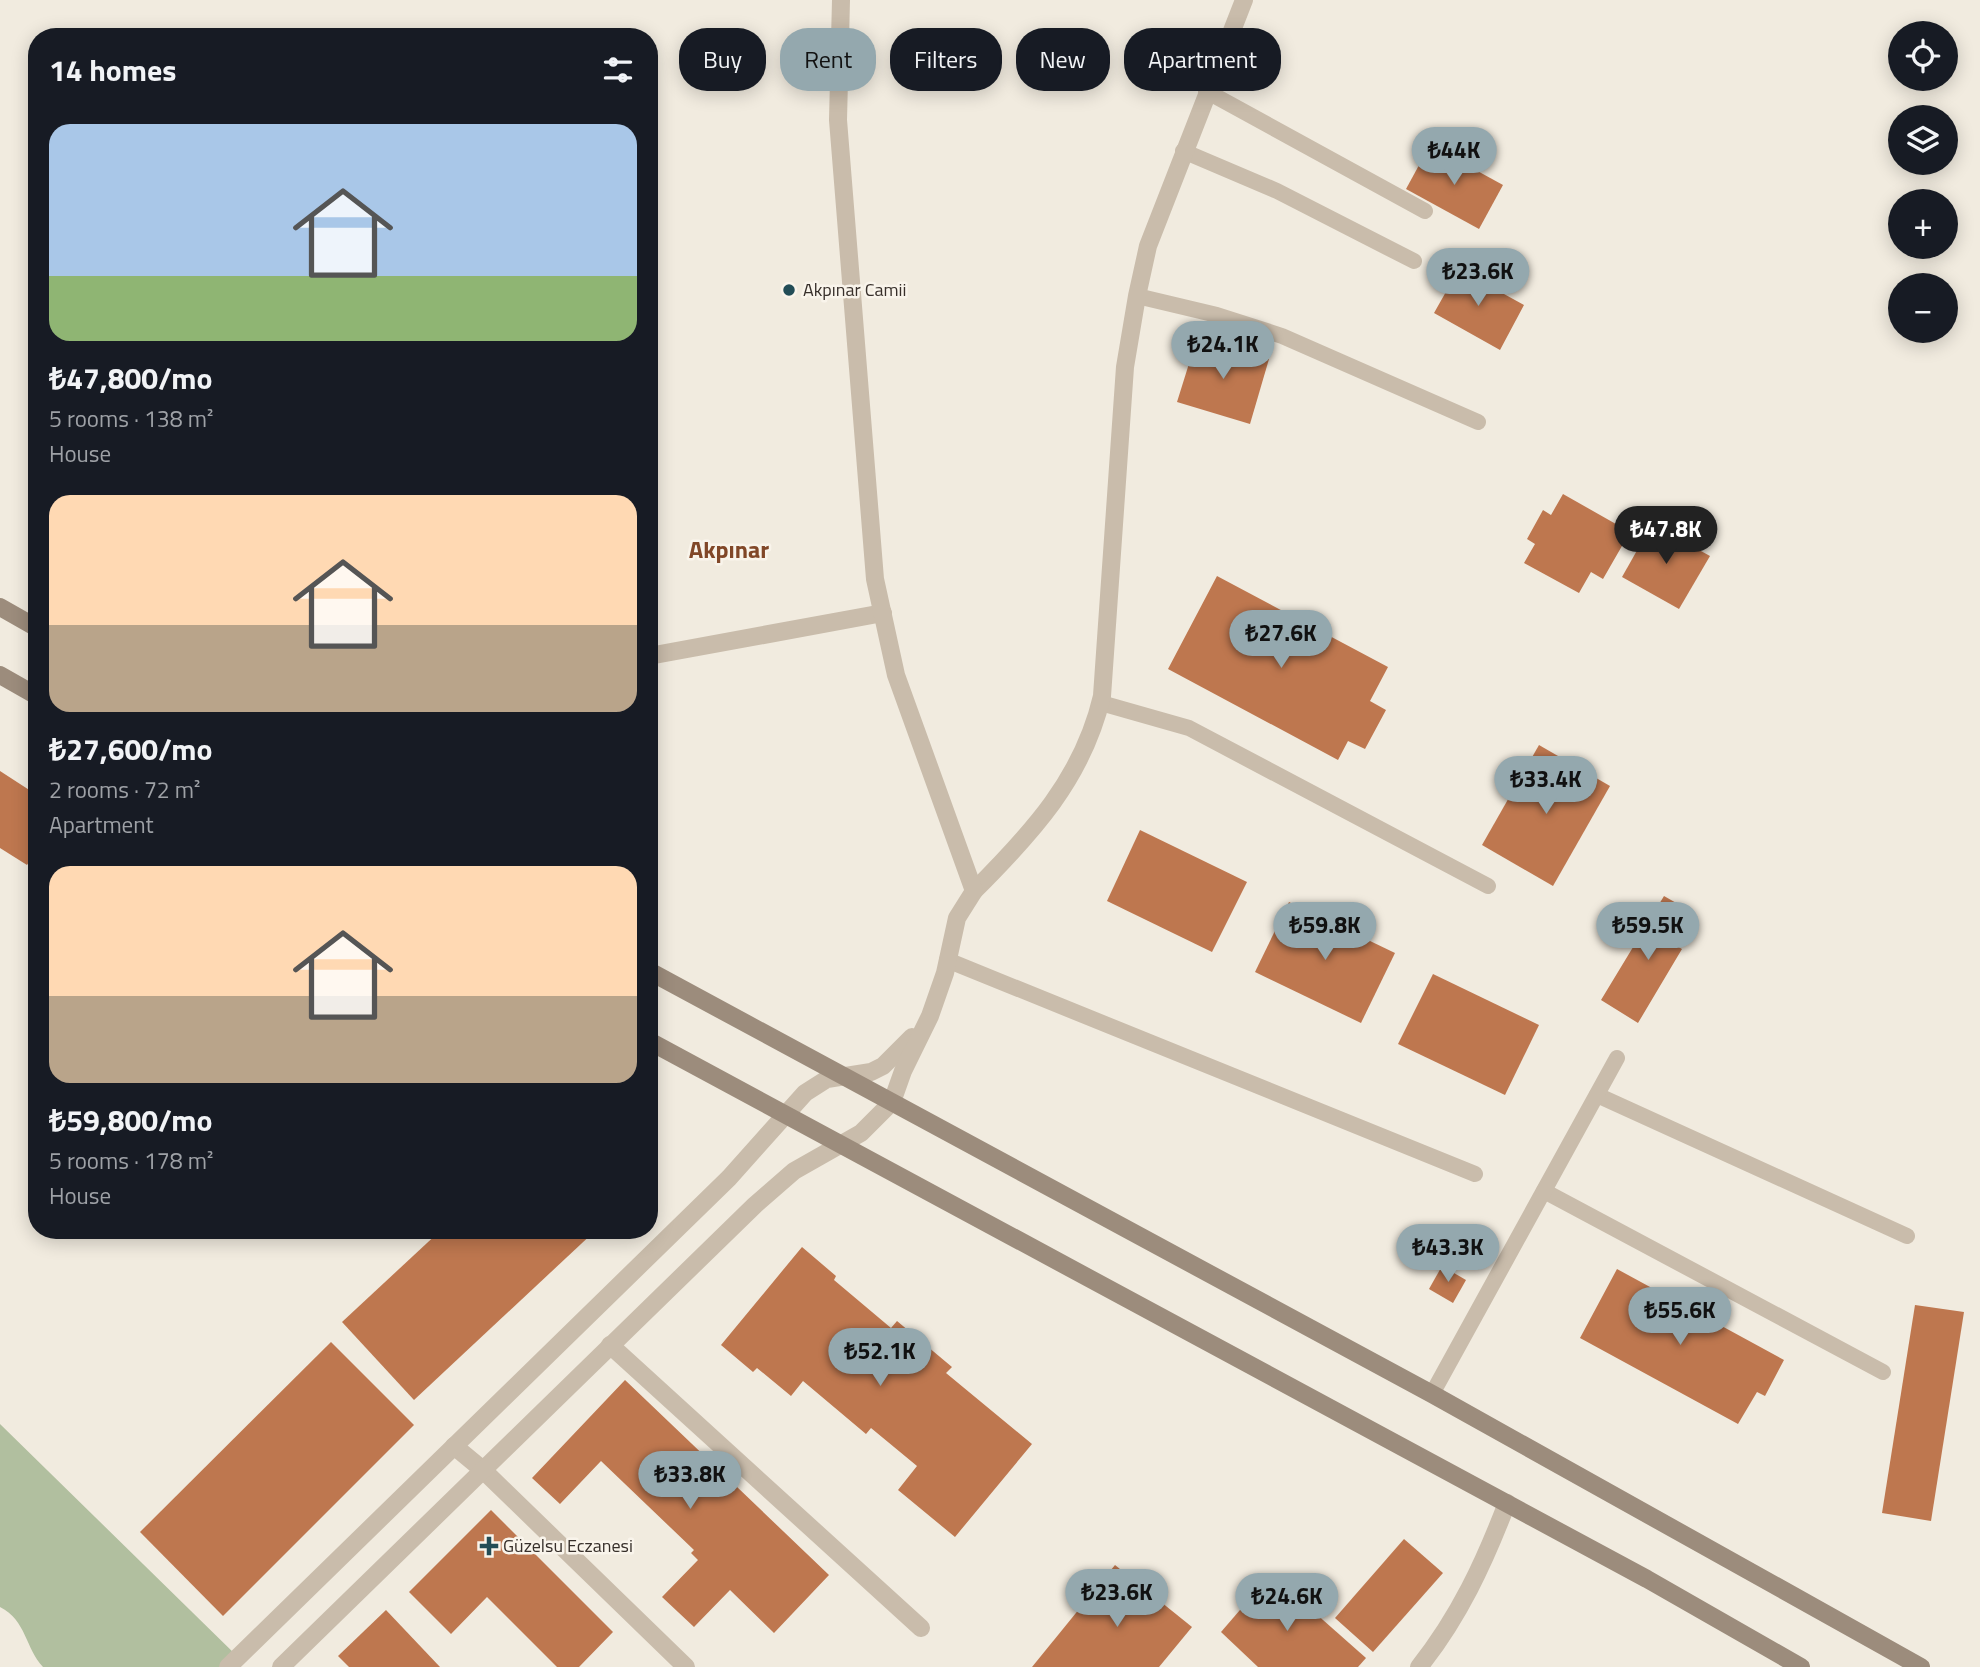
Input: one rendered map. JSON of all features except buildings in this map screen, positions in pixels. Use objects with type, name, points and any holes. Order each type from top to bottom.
[{"type":"main road","points":[[0,607],[28,623]]},
{"type":"main road","points":[[0,675],[28,690]]},
{"type":"main road","points":[[658,976],[1432,1394],[1922,1667]]},
{"type":"main road","points":[[658,1046],[1507,1503],[1801,1667]]},
{"type":"street","points":[[841,0],[838,120],[873,555],[896,675],[974,891]]},
{"type":"street","points":[[1232,28],[1244,0]]},
{"type":"street","points":[[281,1667],[610,1345],[784,1180],[815,1158],[843,1145],[877,1120],[892,1102],[903,1071],[930,1016],[957,918],[974,891],[1017,847],[1073,774],[1093,732],[1101,703],[1125,367],[1137,296],[1148,246],[1206,91]]},
{"type":"street","points":[[658,654],[883,613]]},
{"type":"street","points":[[228,1667],[729,1178],[760,1147],[785,1114],[818,1084],[842,1076],[871,1072],[883,1066],[930,1016]]},
{"type":"street","points":[[610,1345],[921,1628]]},
{"type":"street","points":[[454,1446],[483,1470],[686,1667]]},
{"type":"street","points":[[1419,1667],[1458,1613],[1488,1553],[1507,1503]]},
{"type":"lane","points":[[1206,91],[1425,211]]},
{"type":"lane","points":[[1183,151],[1277,191],[1414,261]]},
{"type":"lane","points":[[1137,296],[1217,315],[1282,336],[1478,422]]},
{"type":"lane","points":[[1101,703],[1189,728],[1488,886]]},
{"type":"lane","points":[[947,960],[1475,1174]]},
{"type":"lane","points":[[1432,1394],[1617,1058]]},
{"type":"lane","points":[[1597,1096],[1907,1236]]},
{"type":"lane","points":[[1544,1191],[1883,1372]]},
{"type":"green space","points":[[0,1424],[238,1657],[228,1667],[43,1667],[16,1620],[0,1607]]},
{"type":"place","name":"Akpınar Camii","points":[[789,290]]},
{"type":"place","name":"Güzelsu Eczanesi","points":[[489,1546]]},
{"type":"district","name":"Akpınar","points":[[729,550]]}]
